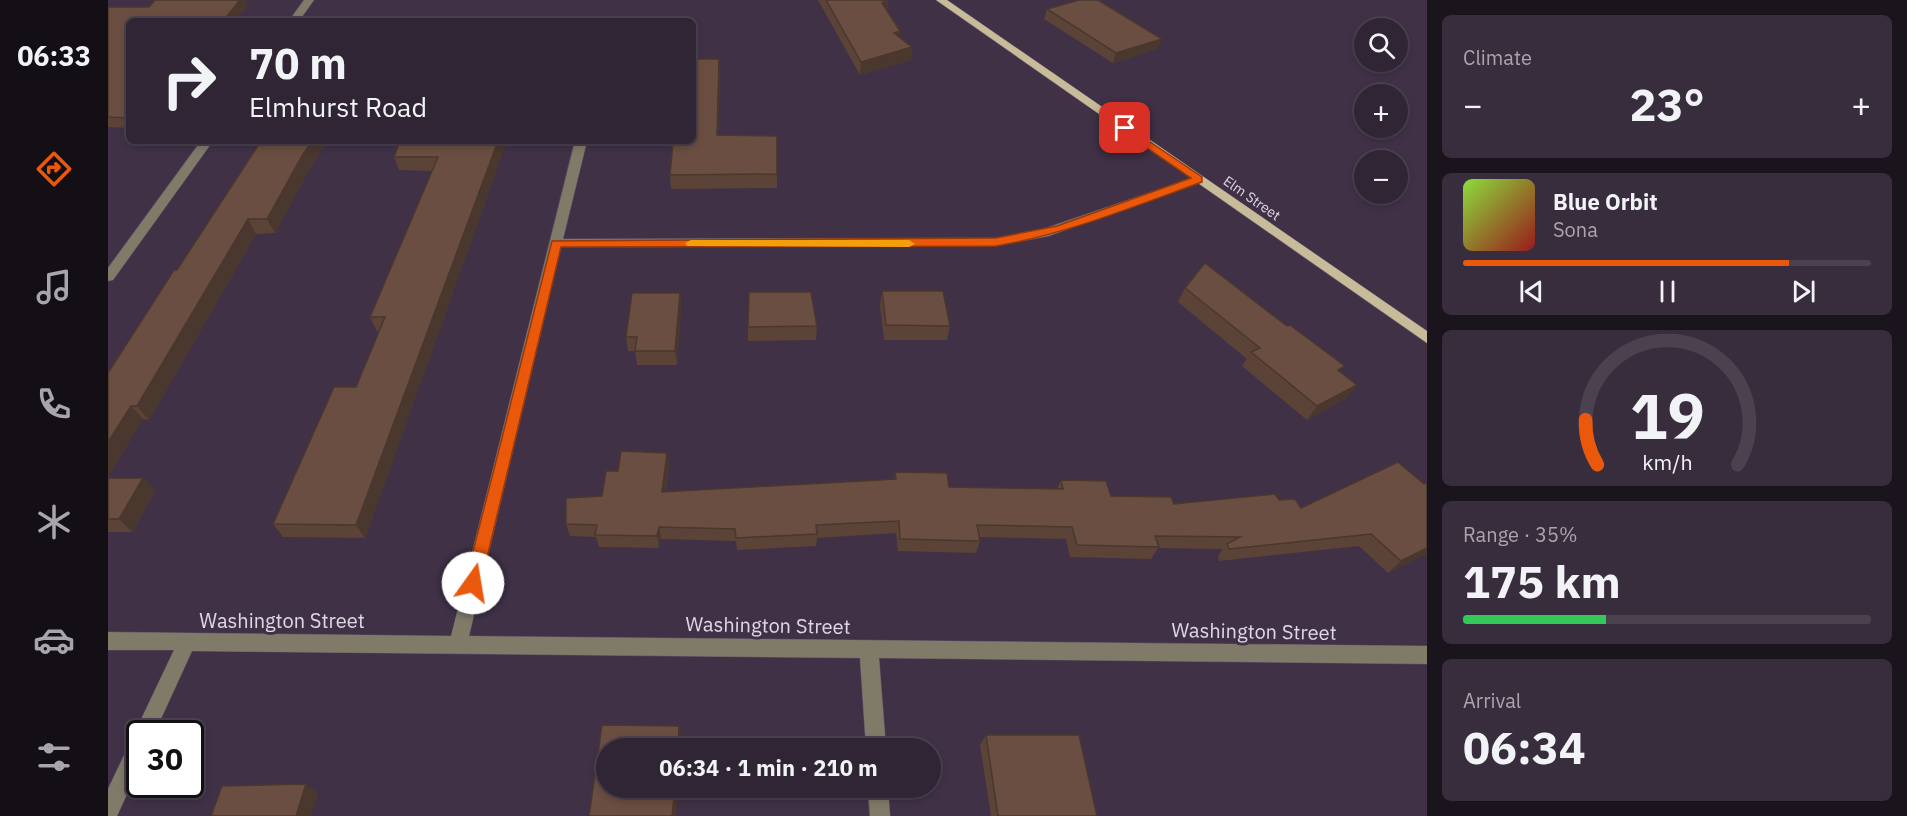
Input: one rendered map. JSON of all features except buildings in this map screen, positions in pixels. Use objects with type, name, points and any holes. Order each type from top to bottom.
[{"type":"main road","name":"Elm Street","points":[[941,0],[1427,338]]},
{"type":"street","points":[[296,18],[309,0]]},
{"type":"street","points":[[108,277],[205,144]]},
{"type":"street","points":[[458,644],[580,144]]},
{"type":"street","points":[[556,243],[996,242],[1053,231],[1199,179]]},
{"type":"street","name":"Washington Street","points":[[108,640],[1427,655]]},
{"type":"street","points":[[151,720],[187,642]]},
{"type":"street","points":[[868,649],[875,738]]},
{"type":"street","points":[[108,812],[126,773]]},
{"type":"street","points":[[879,798],[880,816]]},
{"type":"slow traffic","points":[[691,243],[909,244]]},
{"type":"route","points":[[473,583],[556,243],[959,244],[996,242],[1030,237],[1060,228],[1199,179],[1125,128]]}]
